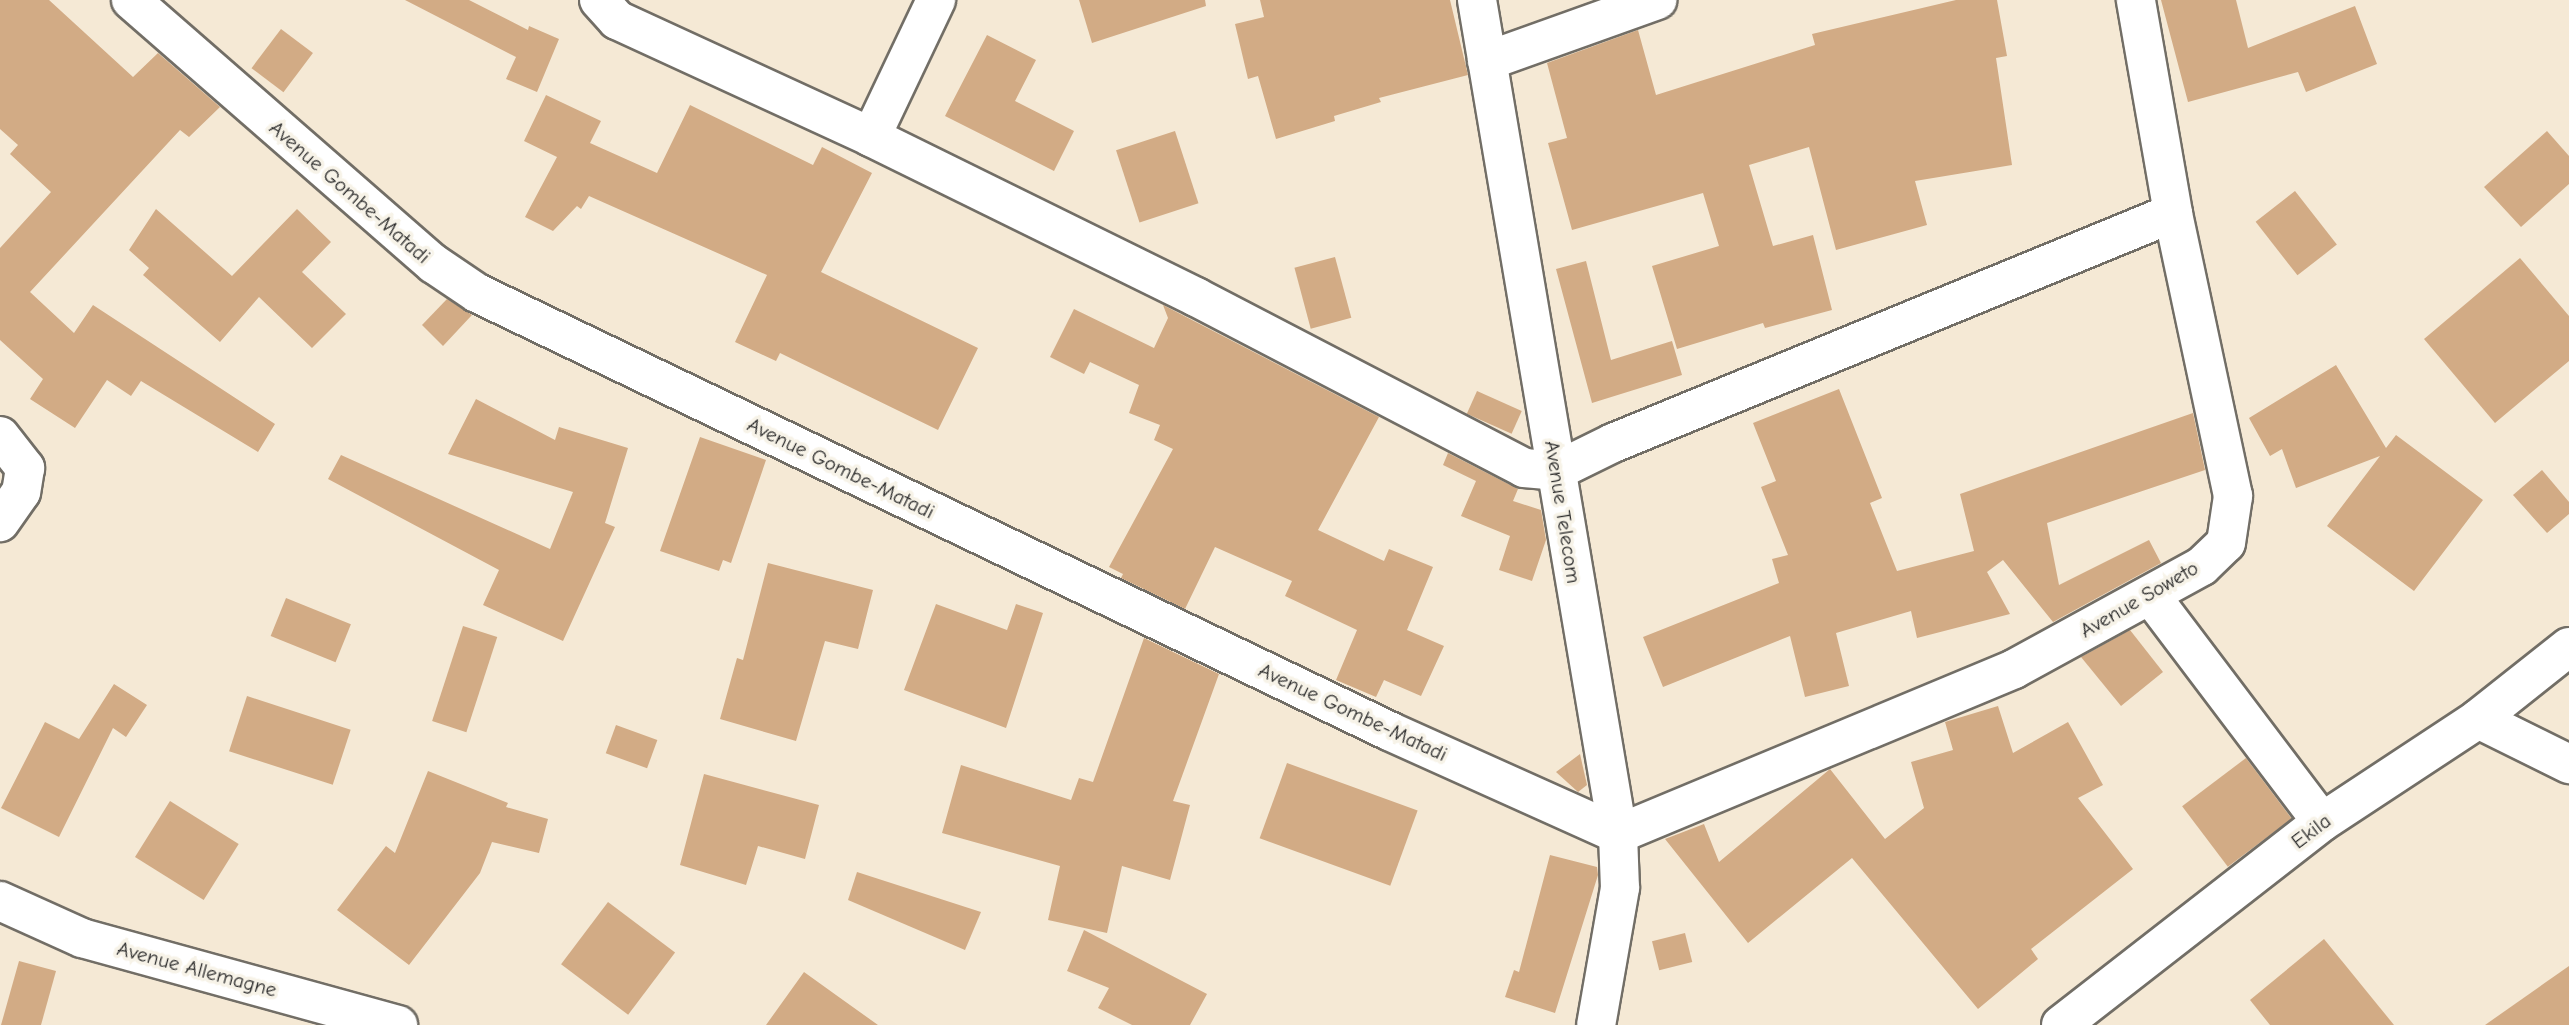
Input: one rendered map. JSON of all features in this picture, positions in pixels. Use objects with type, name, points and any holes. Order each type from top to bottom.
[{"type":"street","name":"Avenue Gombe-Matadi","points":[[131,0],[434,264],[477,293],[1389,731],[1618,834]]},
{"type":"street","points":[[599,0],[617,20],[871,137],[1196,297],[1524,468],[1556,471],[1613,443],[2174,213]]},
{"type":"street","points":[[871,137],[936,0]]},
{"type":"street","name":"Avenue Telecom","points":[[1476,0],[1618,834],[1620,888],[1596,1025]]},
{"type":"street","points":[[1487,61],[1657,0]]},
{"type":"street","name":"Avenue Soweto","points":[[1618,834],[2014,669],[2202,566],[2226,542],[2233,496],[2174,213],[2136,0]]},
{"type":"street","points":[[0,436],[25,468],[20,492],[0,522]]},
{"type":"street","points":[[2151,596],[2322,822]]},
{"type":"street","name":"Ekila","points":[[2061,1025],[2322,822],[2478,719],[2569,647]]},
{"type":"street","points":[[2478,719],[2569,764]]},
{"type":"street","name":"Avenue Allemagne","points":[[0,901],[82,938],[398,1025]]},
{"type":"building","points":[[0,0],[49,0],[133,77],[158,53],[220,107],[189,137],[180,130],[30,292],[74,333],[93,305],[275,424],[258,452],[141,381],[131,396],[107,380],[75,428],[30,399],[43,379],[0,340],[0,248],[51,192],[10,154],[18,145],[0,129]]},
{"type":"building","points":[[405,0],[469,0],[528,30],[529,26],[559,39],[537,92],[506,79],[516,57]]},
{"type":"building","points":[[1079,0],[1205,0],[1206,6],[1092,43]]},
{"type":"building","points":[[1260,0],[1450,0],[1468,75],[1379,98],[1381,102],[1334,116],[1335,121],[1276,139],[1258,76],[1248,79],[1235,24],[1264,17]]},
{"type":"building","points":[[1956,0],[1997,0],[2007,56],[1996,58],[2012,165],[1915,181],[1927,225],[1836,250],[1809,147],[1749,165],[1773,246],[1813,235],[1832,310],[1765,328],[1763,323],[1677,349],[1652,266],[1719,246],[1703,193],[1572,230],[1548,143],[1567,138],[1547,63],[1638,30],[1656,95],[1815,45],[1812,34]]},
{"type":"building","points":[[2161,0],[2236,0],[2248,48],[2355,6],[2377,64],[2306,92],[2298,72],[2188,102]]},
{"type":"building","points":[[281,29],[313,53],[283,92],[252,68]]},
{"type":"building","points":[[987,35],[1036,60],[1015,101],[1074,131],[1054,171],[945,116]]},
{"type":"building","points":[[546,95],[601,121],[590,143],[657,173],[690,105],[813,165],[822,147],[872,173],[821,272],[978,348],[938,430],[780,353],[776,361],[735,342],[767,275],[589,196],[581,209],[577,206],[553,231],[525,217],[557,157],[524,141]]},
{"type":"building","points":[[1175,131],[1198,203],[1140,222],[1116,150]]},
{"type":"building","points":[[2547,131],[2569,156],[2569,184],[2521,227],[2484,187]]},
{"type":"building","points":[[2295,191],[2337,245],[2297,275],[2256,222]]},
{"type":"building","points":[[156,209],[232,276],[297,209],[331,242],[302,272],[346,314],[312,348],[259,297],[220,342],[143,275],[149,268],[129,250]]},
{"type":"building","points":[[1335,257],[1351,318],[1311,329],[1294,268]]},
{"type":"building","points":[[2520,258],[2569,316],[2569,361],[2495,423],[2424,339]]},
{"type":"building","points":[[1586,261],[1611,360],[1672,341],[1682,375],[1592,403],[1556,269]]},
{"type":"building","points":[[447,299],[472,315],[443,346],[422,325]]},
{"type":"building","points":[[1163,305],[1379,417],[1318,530],[1384,561],[1389,549],[1433,567],[1407,630],[1444,646],[1421,696],[1384,680],[1376,697],[1336,680],[1357,630],[1285,596],[1292,581],[1215,547],[1185,609],[1121,578],[1123,574],[1109,567],[1173,449],[1154,440],[1160,425],[1129,413],[1139,385],[1090,362],[1084,374],[1050,357],[1074,309],[1154,348],[1168,318]]},
{"type":"building","points":[[2336,365],[2386,448],[2396,435],[2483,500],[2414,591],[2327,526],[2380,456],[2296,488],[2282,449],[2270,456],[2249,418]]},
{"type":"building","points":[[1839,389],[1882,498],[1870,503],[1897,571],[1974,551],[1960,494],[2193,413],[2205,470],[2047,523],[2059,585],[2149,540],[2161,563],[2053,622],[2003,560],[1987,572],[2010,614],[1917,638],[1911,611],[1836,633],[1849,686],[1805,697],[1790,636],[1663,687],[1643,637],[1779,583],[1772,559],[1788,555],[1761,487],[1776,481],[1753,423]]},
{"type":"building","points":[[1477,391],[1522,411],[1512,434],[1467,414]]},
{"type":"building","points":[[476,399],[555,440],[559,427],[628,448],[605,523],[615,527],[563,641],[483,605],[499,570],[328,479],[341,455],[550,549],[573,492],[448,454]]},
{"type":"building","points":[[700,437],[766,460],[731,563],[723,560],[719,571],[660,551]]},
{"type":"building","points":[[1448,453],[1518,489],[1513,501],[1541,510],[1546,540],[1532,581],[1499,570],[1510,536],[1461,516],[1476,481],[1443,465]]},
{"type":"building","points":[[2542,470],[2569,502],[2569,514],[2547,533],[2513,495]]},
{"type":"building","points":[[768,563],[873,590],[858,649],[825,641],[796,741],[720,719],[737,658],[743,660]]},
{"type":"building","points":[[286,598],[351,624],[336,662],[271,636]]},
{"type":"building","points":[[936,604],[1007,630],[1016,604],[1043,613],[1006,728],[904,690]]},
{"type":"building","points":[[463,626],[497,637],[466,732],[432,721]]},
{"type":"building","points":[[2130,630],[2163,672],[2121,706],[2081,657]]},
{"type":"building","points":[[1144,638],[1219,674],[1173,801],[1190,805],[1170,880],[1122,866],[1107,933],[1048,920],[1060,866],[942,833],[961,765],[1071,800],[1079,778],[1093,782]]},
{"type":"building","points":[[114,684],[147,705],[126,737],[113,728],[59,837],[1,808],[45,722],[79,739]]},
{"type":"building","points":[[247,696],[351,730],[333,785],[229,751]]},
{"type":"building","points":[[1998,706],[2013,753],[2068,722],[2103,785],[2078,798],[2133,869],[2031,949],[2038,959],[1978,1009],[1852,858],[1748,943],[1665,839],[1704,824],[1719,862],[1830,769],[1885,839],[1924,808],[1911,762],[1953,750],[1945,722]]},
{"type":"building","points":[[616,725],[657,740],[647,768],[606,753]]},
{"type":"building","points":[[1580,754],[1587,785],[1578,792],[1556,772]]},
{"type":"building","points":[[2246,758],[2292,819],[2228,867],[2182,806]]},
{"type":"building","points":[[1287,763],[1418,811],[1390,886],[1260,838]]},
{"type":"building","points":[[428,771],[508,803],[506,807],[548,819],[539,853],[492,842],[480,873],[409,965],[337,910],[386,846],[395,853]]},
{"type":"building","points":[[704,774],[819,805],[805,859],[758,846],[746,885],[680,865]]},
{"type":"building","points":[[170,801],[239,844],[204,900],[135,857]]},
{"type":"building","points":[[1550,855],[1597,867],[1598,875],[1555,1013],[1505,997],[1514,970],[1519,972]]},
{"type":"building","points":[[857,872],[981,912],[965,950],[848,900]]},
{"type":"building","points":[[608,902],[675,953],[628,1015],[561,964]]},
{"type":"building","points":[[1084,930],[1207,994],[1190,1025],[1132,1025],[1098,1008],[1109,988],[1067,971]]},
{"type":"building","points":[[1685,933],[1692,962],[1659,970],[1652,941]]},
{"type":"building","points":[[2324,939],[2394,1025],[2270,1025],[2250,1000]]},
{"type":"building","points":[[19,961],[56,971],[41,1025],[1,1025]]},
{"type":"building","points":[[2569,966],[2569,1025],[2485,1025]]},
{"type":"building","points":[[804,972],[836,995],[878,1025],[766,1025]]}]
